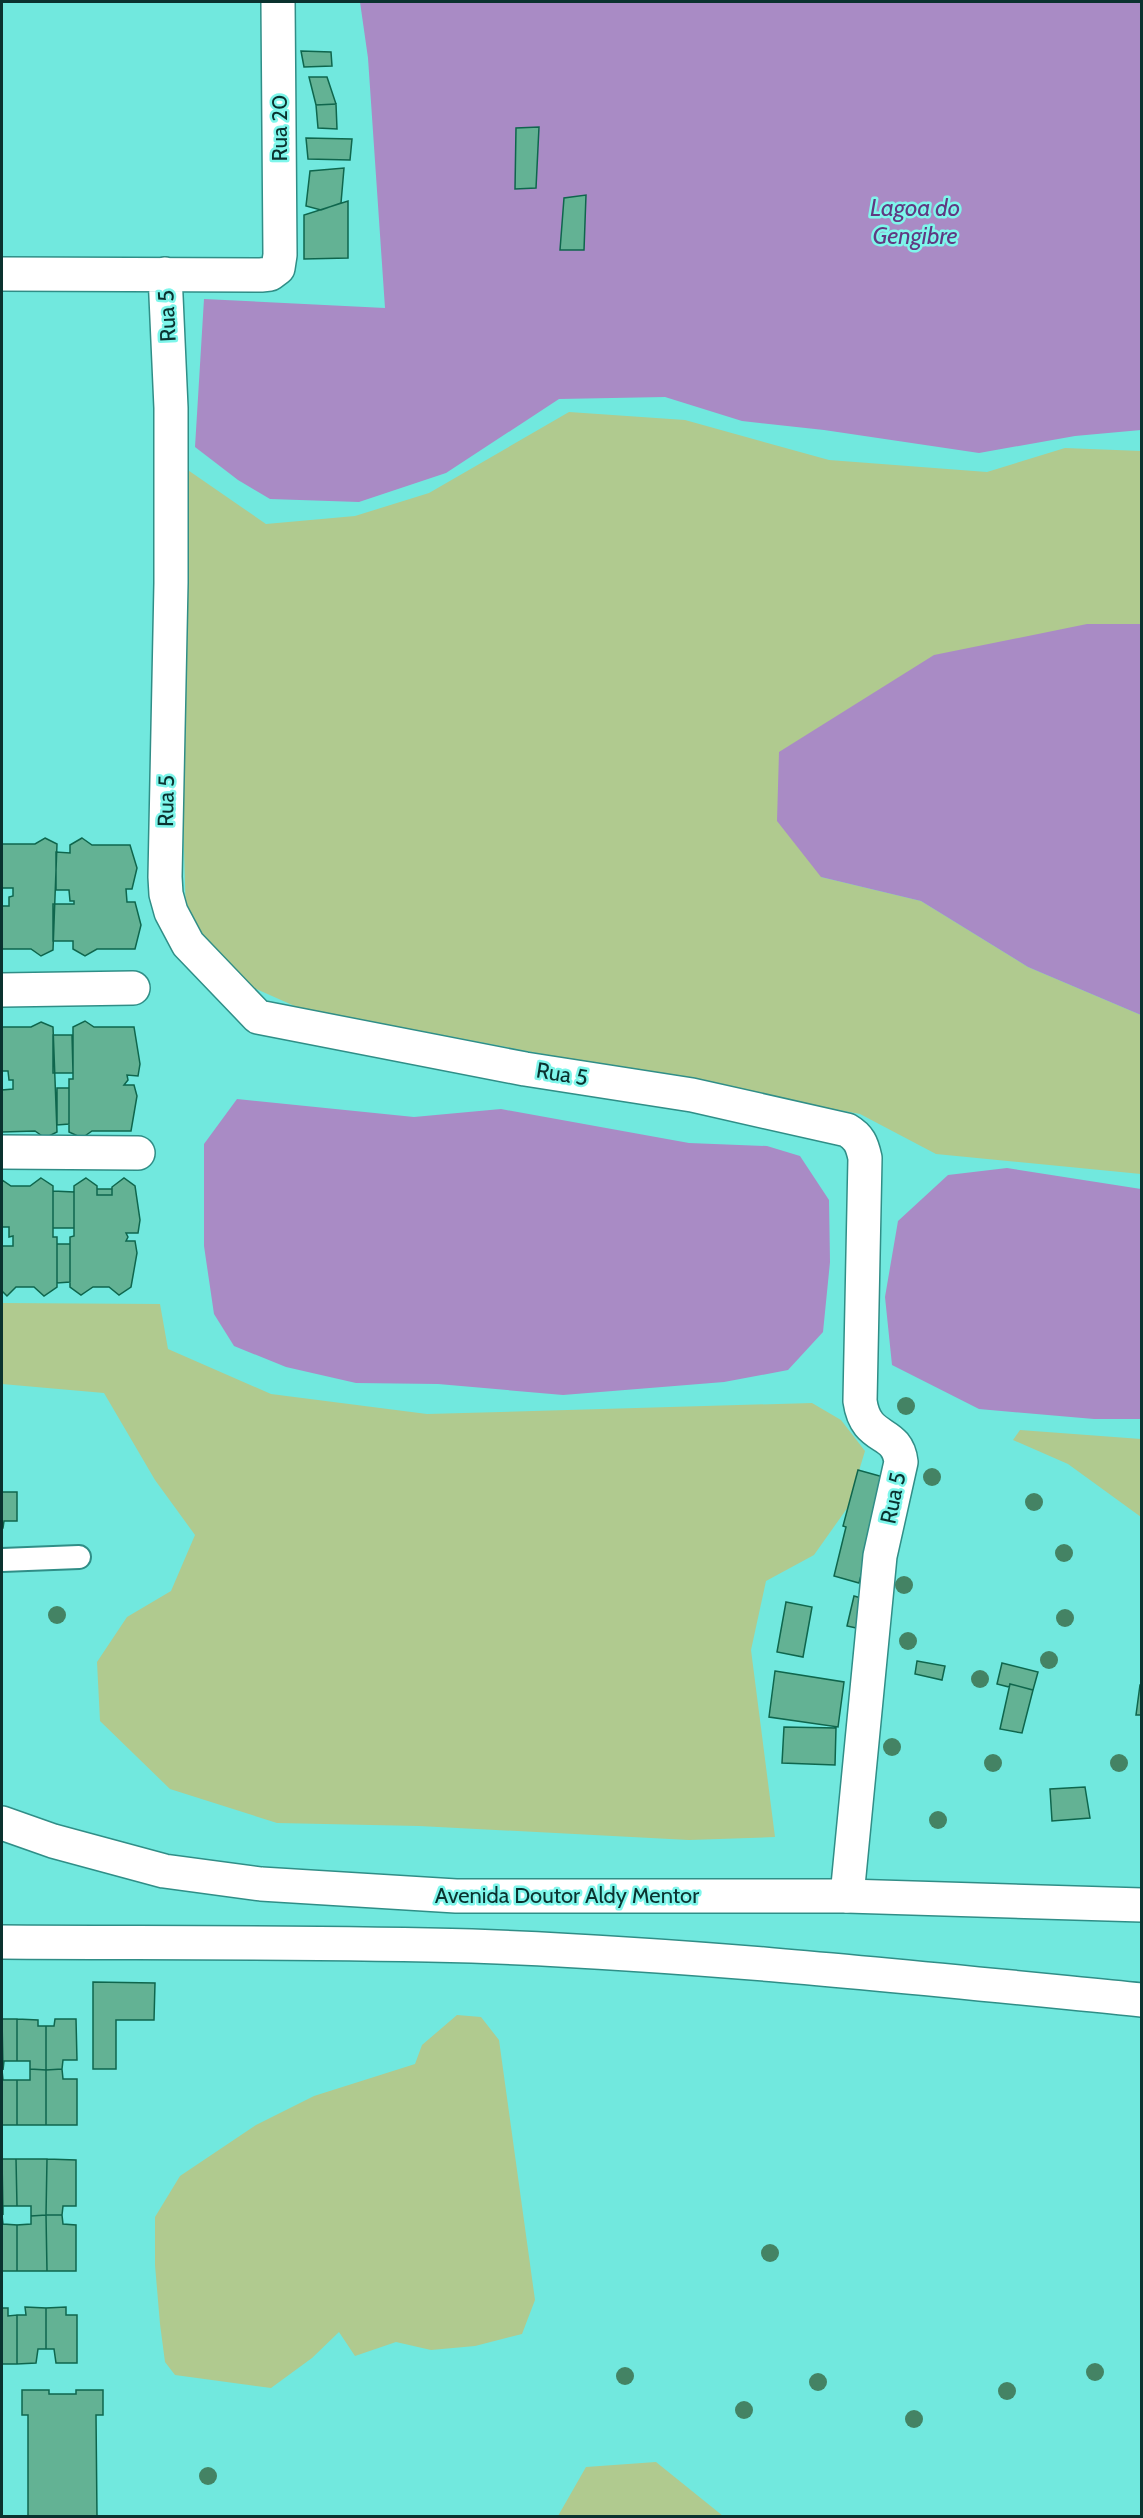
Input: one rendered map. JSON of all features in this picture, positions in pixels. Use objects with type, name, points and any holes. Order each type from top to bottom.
[{"type":"street","name":"Rua 20","points":[[165,274],[270,274],[278,268],[280,255],[278,2]]},
{"type":"street","points":[[2,274],[165,274]]},
{"type":"street","name":"Rua 5","points":[[165,274],[171,408],[171,583],[165,894],[171,912],[188,944],[258,1017],[525,1069],[692,1095],[847,1130],[855,1135],[862,1144],[865,1158],[860,1401],[868,1426],[895,1444],[899,1450],[901,1462],[880,1556],[847,1896]]},
{"type":"street","points":[[2,990],[133,988]]},
{"type":"street","points":[[2,1152],[138,1153]]},
{"type":"street","name":"Avenida Doutor Aldy Mentor","points":[[2,1823],[53,1841],[164,1871],[261,1884],[456,1896],[847,1896],[1142,1905]]},
{"type":"street","points":[[2,1942],[471,1946],[588,1952],[880,1974],[1142,2000]]},
{"type":"lane","points":[[2,1560],[79,1557]]},
{"type":"green space","points":[[569,412],[685,420],[829,460],[987,472],[1065,448],[1141,451],[1141,624],[1087,624],[821,877],[921,901],[1028,967],[1141,1015],[1141,1174],[936,1154],[860,1114],[299,1008],[243,983],[186,917],[182,783],[182,466],[266,524],[355,516],[429,493]]},
{"type":"green space","points":[[2,1303],[160,1304],[168,1349],[271,1394],[427,1414],[812,1403],[841,1420],[865,1451],[848,1507],[814,1555],[766,1581],[751,1650],[775,1837],[689,1840],[419,1826],[277,1823],[170,1789],[100,1721],[97,1662],[127,1617],[171,1591],[195,1535],[155,1480],[104,1393],[2,1384]]},
{"type":"green space","points":[[1020,1430],[1141,1439],[1141,1517],[1068,1464],[1013,1440]]},
{"type":"green space","points":[[457,2015],[481,2017],[499,2040],[535,2300],[522,2334],[475,2346],[431,2350],[396,2342],[355,2356],[339,2332],[312,2358],[271,2388],[175,2375],[165,2362],[160,2324],[155,2265],[155,2217],[180,2176],[256,2125],[314,2096],[415,2064],[422,2045]]},
{"type":"green space","points":[[656,2462],[723,2516],[558,2516],[586,2467]]},
{"type":"water","name":"Lagoa do Gengibre","points":[[360,2],[1141,2],[1141,430],[1075,436],[979,453],[824,430],[742,421],[665,397],[559,399],[446,473],[359,502],[270,499],[238,480],[195,447],[204,299],[385,308],[368,58]]},
{"type":"water","points":[[1087,624],[1141,624],[1141,1015],[1028,967],[921,901],[821,877],[777,821],[779,752],[934,655]]},
{"type":"water","points":[[237,1099],[414,1117],[501,1109],[689,1143],[767,1146],[800,1156],[829,1200],[830,1262],[823,1332],[788,1370],[724,1382],[563,1395],[438,1384],[356,1383],[286,1367],[234,1346],[214,1314],[204,1246],[204,1144]]},
{"type":"water","points":[[1007,1168],[1141,1189],[1141,1419],[1094,1419],[979,1409],[892,1365],[885,1297],[898,1221],[948,1175]]},
{"type":"building","points":[[301,51],[331,52],[332,66],[304,67]]},
{"type":"building","points":[[309,77],[327,77],[336,104],[316,105]]},
{"type":"building","points":[[336,104],[337,129],[318,128],[316,105]]},
{"type":"building","points":[[539,127],[536,188],[515,189],[516,128]]},
{"type":"building","points":[[306,138],[352,139],[350,160],[308,159]]},
{"type":"building","points":[[344,168],[341,203],[321,210],[306,206],[310,171]]},
{"type":"building","points":[[586,195],[584,250],[560,250],[564,198]]},
{"type":"building","points":[[348,201],[348,258],[304,259],[304,215]]},
{"type":"building","points":[[45,838],[57,844],[53,950],[41,956],[31,949],[2,949],[2,906],[9,906],[9,897],[13,896],[13,888],[2,888],[2,844],[35,844]]},
{"type":"building","points":[[82,838],[92,845],[130,845],[137,868],[132,889],[126,889],[127,902],[135,902],[141,925],[135,949],[97,949],[85,956],[73,949],[73,941],[53,941],[53,904],[74,904],[74,901],[70,901],[69,890],[56,890],[56,852],[70,853],[70,845]]},
{"type":"building","points":[[85,1021],[94,1027],[134,1027],[140,1064],[138,1076],[127,1075],[128,1080],[124,1085],[134,1085],[137,1096],[131,1131],[92,1131],[82,1138],[69,1132],[69,1079],[73,1079],[73,1027]]},
{"type":"building","points":[[41,1022],[53,1027],[57,1132],[45,1138],[35,1131],[2,1132],[2,1090],[13,1089],[13,1080],[9,1080],[8,1071],[2,1071],[2,1027],[31,1027]]},
{"type":"building","points":[[53,1035],[72,1035],[73,1073],[53,1073]]},
{"type":"building","points":[[57,1088],[69,1088],[69,1124],[57,1125]]},
{"type":"building","points":[[41,1178],[53,1186],[53,1237],[57,1237],[57,1287],[44,1296],[34,1287],[16,1287],[7,1296],[2,1291],[2,1246],[13,1246],[13,1236],[9,1237],[9,1227],[2,1227],[2,1180],[11,1186],[30,1186]]},
{"type":"building","points":[[86,1178],[97,1186],[97,1195],[112,1195],[112,1187],[124,1178],[135,1186],[140,1220],[138,1233],[126,1233],[128,1237],[126,1241],[135,1241],[137,1253],[131,1287],[119,1295],[109,1287],[93,1287],[81,1295],[70,1287],[70,1237],[74,1236],[74,1186]]},
{"type":"building","points":[[97,1189],[112,1189],[112,1195],[97,1195]]},
{"type":"building","points":[[53,1191],[74,1192],[74,1228],[53,1228]]},
{"type":"building","points":[[57,1244],[70,1244],[70,1282],[57,1283]]},
{"type":"building","points":[[858,1470],[887,1478],[859,1583],[834,1576],[846,1527],[843,1526]]},
{"type":"building","points":[[2,1492],[17,1492],[17,1521],[4,1521],[3,1528],[2,1528]]},
{"type":"building","points":[[854,1596],[868,1600],[861,1629],[847,1626]]},
{"type":"building","points":[[786,1602],[812,1607],[803,1657],[777,1652]]},
{"type":"building","points":[[917,1661],[945,1666],[942,1680],[915,1674]]},
{"type":"building","points":[[1002,1663],[1038,1672],[1033,1690],[1010,1684],[1009,1687],[997,1684]]},
{"type":"building","points":[[775,1671],[844,1682],[838,1727],[769,1717]]},
{"type":"building","points":[[1010,1684],[1033,1690],[1022,1733],[1000,1729]]},
{"type":"building","points":[[1140,1685],[1142,1685],[1142,1715],[1136,1715]]},
{"type":"building","points":[[784,1727],[836,1728],[835,1765],[782,1763]]},
{"type":"building","points":[[1085,1787],[1090,1818],[1052,1821],[1050,1789]]},
{"type":"building","points":[[93,1982],[155,1983],[154,2020],[116,2020],[116,2069],[93,2069]]},
{"type":"building","points":[[2,2019],[17,2019],[17,2061],[4,2061],[3,2070]]},
{"type":"building","points":[[17,2019],[38,2020],[38,2026],[46,2026],[46,2070],[30,2069],[30,2061],[17,2061]]},
{"type":"building","points":[[55,2019],[76,2019],[77,2060],[63,2060],[62,2069],[46,2070],[46,2026],[54,2026]]},
{"type":"building","points":[[30,2069],[46,2070],[46,2125],[17,2125],[17,2080],[30,2080]]},
{"type":"building","points":[[62,2069],[63,2079],[77,2079],[77,2125],[46,2125],[46,2070]]},
{"type":"building","points":[[2,2070],[3,2080],[17,2080],[17,2125],[2,2125]]},
{"type":"building","points":[[2,2159],[16,2159],[17,2206],[3,2206],[3,2215]]},
{"type":"building","points":[[16,2159],[47,2159],[46,2215],[31,2216],[31,2206],[17,2206]]},
{"type":"building","points":[[47,2159],[76,2160],[76,2206],[63,2206],[62,2215],[46,2215]]},
{"type":"building","points":[[2,2215],[3,2224],[17,2225],[17,2271],[2,2271]]},
{"type":"building","points":[[46,2215],[47,2271],[17,2271],[17,2225],[31,2224],[31,2216]]},
{"type":"building","points":[[46,2215],[62,2215],[63,2224],[76,2225],[76,2271],[47,2271]]},
{"type":"building","points":[[25,2307],[46,2308],[46,2349],[38,2349],[36,2363],[17,2364],[17,2315],[26,2315]]},
{"type":"building","points":[[66,2307],[66,2315],[77,2315],[77,2363],[56,2363],[54,2349],[46,2349],[46,2308]]},
{"type":"building","points":[[2,2308],[8,2308],[8,2316],[17,2315],[17,2364],[2,2364]]},
{"type":"building","points":[[22,2390],[49,2390],[49,2394],[76,2394],[76,2390],[103,2390],[103,2415],[96,2415],[97,2516],[28,2516],[28,2415],[22,2415]]}]
